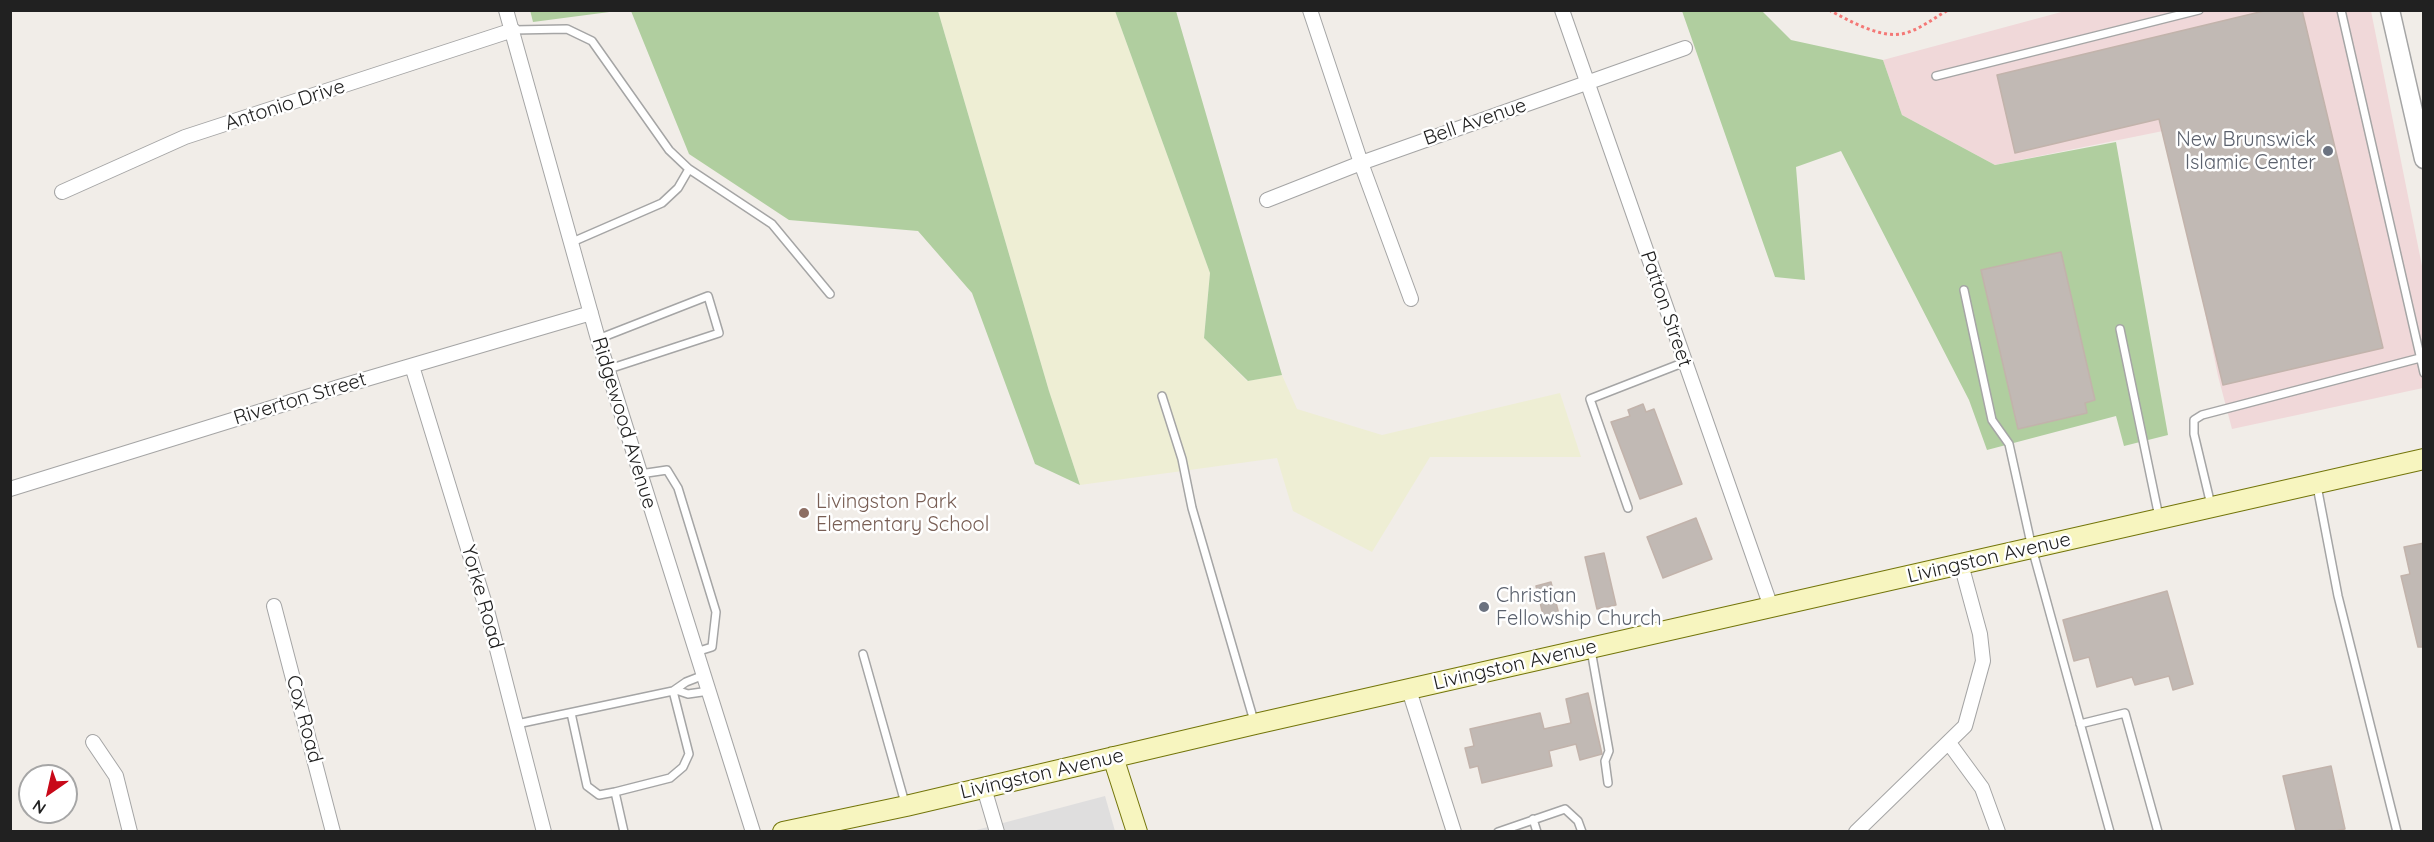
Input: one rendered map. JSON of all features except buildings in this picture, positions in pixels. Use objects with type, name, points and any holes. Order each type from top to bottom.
[{"type":"main road","name":"Livingston Avenue","points":[[783,831],[906,806],[1255,724],[2424,459]]},
{"type":"main road","points":[[1113,757],[1137,831]]},
{"type":"street","name":"Ridgewood Avenue","points":[[506,10],[598,339],[753,831]]},
{"type":"street","points":[[1310,10],[1361,163],[1411,299]]},
{"type":"street","name":"Patton Street","points":[[1562,10],[1771,607]]},
{"type":"street","points":[[2390,10],[2414,100],[2424,159]]},
{"type":"street","name":"Antonio Drive","points":[[62,192],[185,137],[513,30]]},
{"type":"street","name":"Bell Avenue","points":[[1267,200],[1361,163],[1685,48]]},
{"type":"street","name":"Riverton Street","points":[[10,489],[591,313]]},
{"type":"street","name":"Yorke Road","points":[[412,366],[488,614],[544,831]]},
{"type":"street","points":[[1856,831],[1965,726],[1983,661],[1980,634],[1961,564]]},
{"type":"street","name":"Cox Road","points":[[274,606],[333,831]]},
{"type":"street","points":[[1409,690],[1454,831]]},
{"type":"street","points":[[93,742],[116,776],[130,831]]},
{"type":"street","points":[[1949,743],[1982,788],[1998,831]]},
{"type":"street","points":[[984,788],[997,831]]},
{"type":"lane","points":[[1936,76],[2199,10]]},
{"type":"lane","points":[[2341,10],[2424,373]]},
{"type":"lane","points":[[513,30],[567,29],[592,41],[669,150],[689,169],[772,224],[830,294]]},
{"type":"lane","points":[[570,243],[662,203],[678,188],[689,169]]},
{"type":"lane","points":[[1964,290],[1992,420],[2009,444],[2032,548],[2110,831]]},
{"type":"lane","points":[[598,339],[708,296],[719,333],[609,369]]},
{"type":"lane","points":[[2120,329],[2160,519]]},
{"type":"lane","points":[[2212,507],[2194,434],[2194,420],[2202,415],[2420,358]]},
{"type":"lane","points":[[1628,508],[1590,399],[1685,362]]},
{"type":"lane","points":[[1161,396],[1182,459],[1192,508],[1255,724]]},
{"type":"lane","points":[[640,474],[667,470],[678,488],[699,552],[716,612],[712,647],[696,652]]},
{"type":"lane","points":[[2317,484],[2338,596],[2397,831]]},
{"type":"lane","points":[[1591,648],[1610,751],[1605,761],[1608,783]]},
{"type":"lane","points":[[863,654],[906,806]]},
{"type":"lane","points":[[675,691],[686,681],[704,675]]},
{"type":"lane","points":[[517,724],[675,691],[688,694],[709,691]]},
{"type":"lane","points":[[571,713],[587,786],[599,795],[615,792],[670,778],[683,767],[689,754],[675,691]]},
{"type":"lane","points":[[2080,724],[2125,713],[2158,831]]},
{"type":"lane","points":[[615,792],[624,831]]},
{"type":"lane","points":[[1498,831],[1565,809],[1578,821],[1582,831]]},
{"type":"lane","points":[[1533,819],[1537,831]]},
{"type":"path","points":[[1829,10],[1876,31],[1897,35],[1924,25],[1948,10]]},
{"type":"shaded area","points":[[2065,11],[2371,11],[2423,271],[2423,388],[2232,429],[2218,376],[2168,130],[1995,165],[1902,115],[1883,60]]},
{"type":"shaded area","points":[[1105,796],[1115,831],[969,832]]},
{"type":"green space","points":[[530,10],[617,10],[617,11],[533,22]]},
{"type":"green space","points":[[631,11],[938,11],[1049,391],[1080,485],[1035,464],[972,293],[918,231],[789,220],[689,154]]},
{"type":"green space","points":[[938,11],[1115,11],[1210,273],[1204,338],[1247,381],[1282,375],[1297,409],[1382,435],[1560,393],[1581,457],[1430,457],[1372,552],[1293,511],[1277,458],[1080,485],[1049,391]]},
{"type":"green space","points":[[1115,11],[1176,11],[1282,375],[1248,381],[1204,338],[1210,273]]},
{"type":"green space","points":[[1682,11],[1762,11],[1791,40],[1883,60],[1902,115],[1995,165],[2116,142],[2168,435],[2124,446],[2116,416],[1987,450],[1969,400],[1841,151],[1796,167],[1805,280],[1775,277]]},
{"type":"place","name":"New Brunswick Islamic Center","points":[[2328,151]]},
{"type":"place","name":"Livingston Park Elementary School","points":[[804,513]]},
{"type":"place","name":"Christian Fellowship Church","points":[[1484,607]]}]
